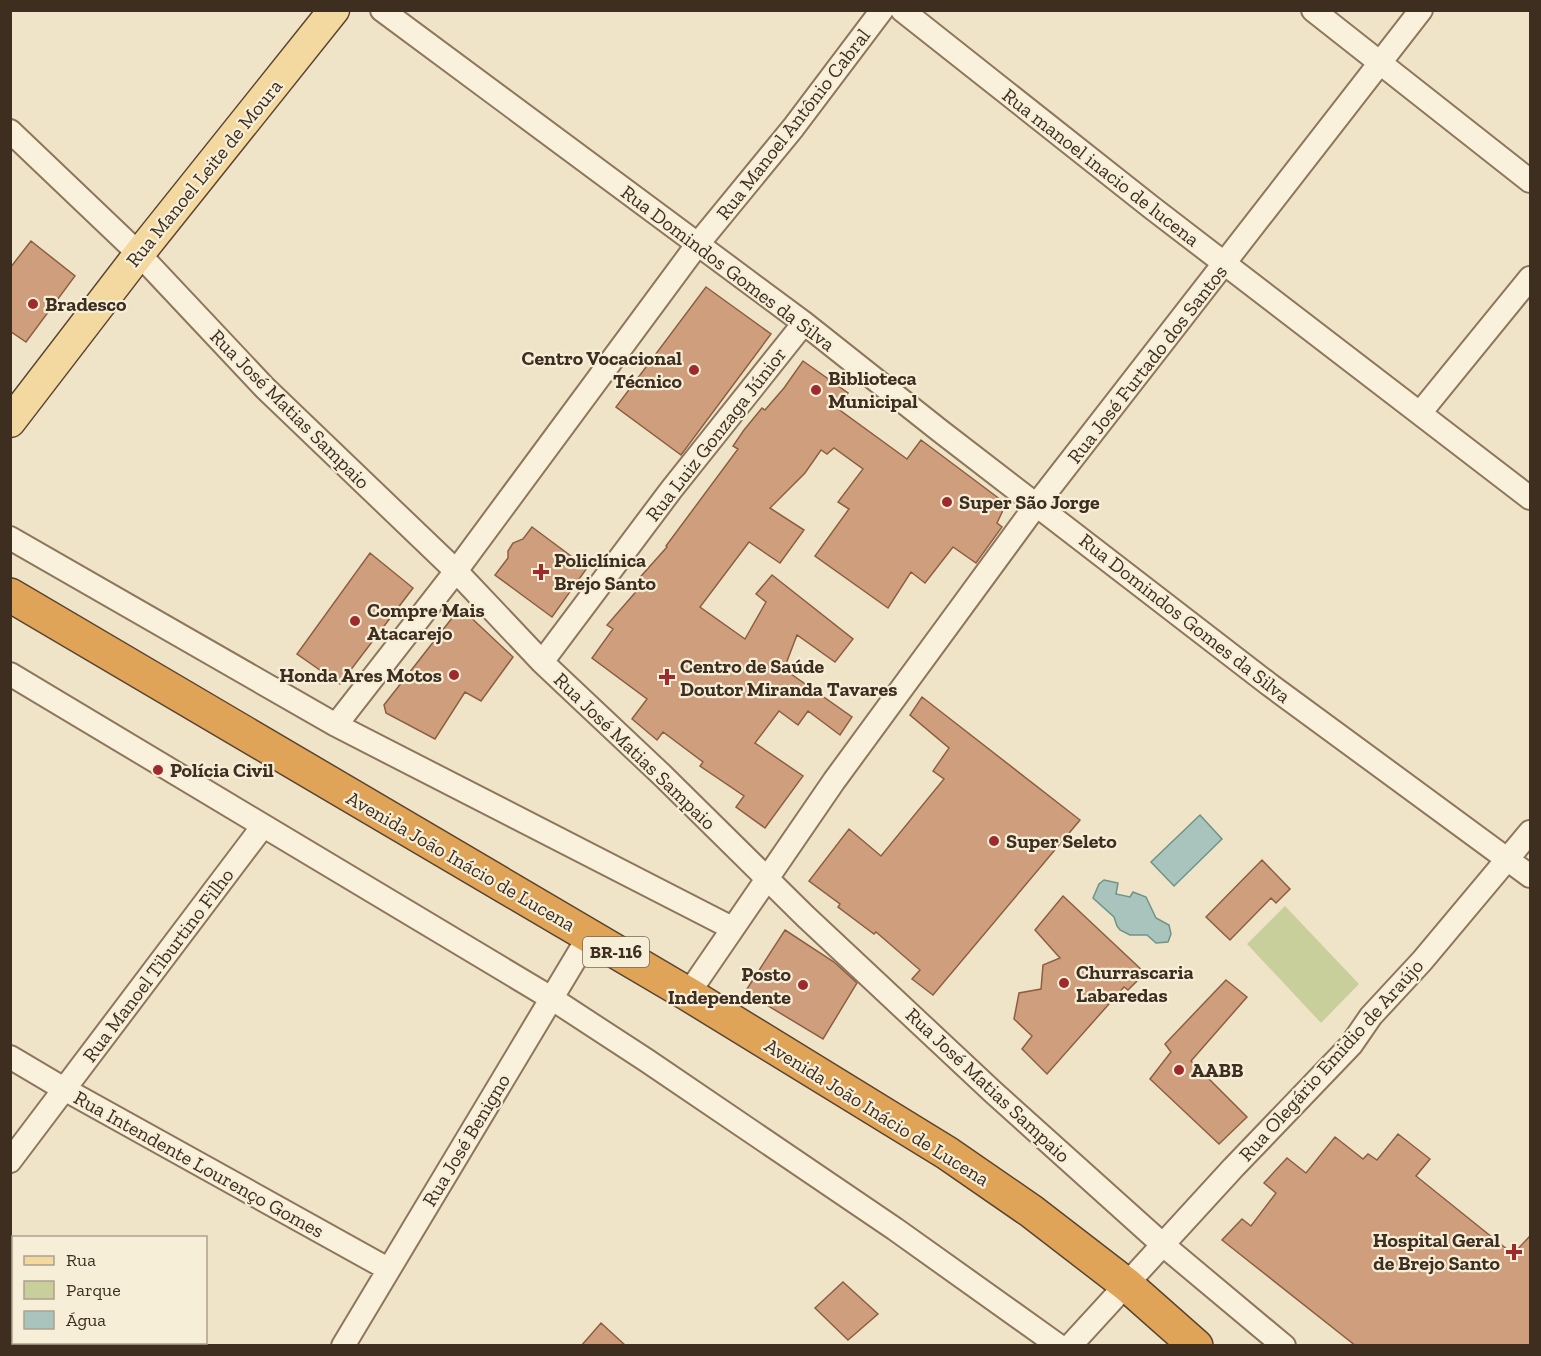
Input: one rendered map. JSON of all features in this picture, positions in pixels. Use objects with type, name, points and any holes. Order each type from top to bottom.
[{"type":"highway","name":"Avenida João Inácio de Lucena","points":[[10,595],[688,994],[947,1153],[1031,1211],[1127,1285],[1196,1346]]},
{"type":"main road","name":"Rua Manoel Leite de Moura","points":[[10,422],[139,254],[334,10]]},
{"type":"street","name":"Rua Domindos Gomes da Silva","points":[[382,10],[804,323],[1270,685],[1530,876]]},
{"type":"street","name":"Rua Manoel Antônio Cabral","points":[[336,725],[456,571],[697,245],[793,128],[882,10]]},
{"type":"street","name":"Rua manoel inacio de lucena","points":[[902,10],[1225,264],[1530,498]]},
{"type":"street","points":[[1313,10],[1530,181]]},
{"type":"street","name":"Rua José Furtado dos Santos","points":[[688,994],[834,781],[1037,504],[1421,10]]},
{"type":"street","name":"Rua José Matias Sampaio","points":[[10,130],[139,254],[266,388],[456,571],[542,662],[662,775],[766,879],[993,1092],[1162,1244],[1284,1346]]},
{"type":"street","points":[[1420,412],[1530,278]]},
{"type":"street","name":"Rua Luiz Gonzaga Júnior","points":[[542,662],[671,490],[804,323]]},
{"type":"street","points":[[10,538],[336,725],[732,928]]},
{"type":"street","points":[[10,674],[551,998],[646,1059],[857,1203],[1059,1346]]},
{"type":"street","name":"Rua Manoel Tiburtino Filho","points":[[10,1161],[262,826]]},
{"type":"street","name":"Rua Olegário Emidio de Araújo","points":[[1070,1346],[1162,1244],[1351,1045],[1371,1016],[1422,961],[1530,832]]},
{"type":"street","name":"Rua José Benigno","points":[[343,1346],[589,936]]},
{"type":"street","name":"Rua Intendente Lourenço Gomes","points":[[10,1057],[388,1269]]},
{"type":"green space","points":[[1285,906],[1359,984],[1321,1023],[1247,944]]},
{"type":"water","points":[[1200,815],[1222,839],[1174,886],[1151,862]]},
{"type":"water","points":[[1104,880],[1118,883],[1116,894],[1130,897],[1133,892],[1146,897],[1156,918],[1169,925],[1171,934],[1168,942],[1156,943],[1147,935],[1130,935],[1120,930],[1114,917],[1093,898],[1099,884]]},
{"type":"building","name":"Bradesco","points":[[31,241],[75,276],[26,342],[10,331],[10,268]]},
{"type":"building","name":"Centro Vocacional Técnico","points":[[706,287],[771,334],[681,455],[616,407]]},
{"type":"building","points":[[803,361],[848,393],[837,408],[907,459],[921,440],[1001,500],[1005,506],[997,523],[1002,527],[976,563],[953,547],[925,583],[911,572],[888,608],[815,556],[849,509],[838,502],[863,469],[834,448],[827,454],[821,450],[805,473],[770,508],[804,530],[780,563],[749,542],[700,607],[745,639],[766,602],[756,594],[772,575],[853,639],[835,662],[797,635],[784,669],[852,717],[840,735],[808,711],[798,725],[779,711],[755,743],[803,776],[765,828],[736,807],[744,796],[700,766],[703,762],[663,732],[657,740],[632,719],[647,699],[592,658],[613,629],[607,625],[640,587],[635,583],[667,547],[738,449],[733,446],[744,430],[762,408],[765,410],[784,388]]},
{"type":"building","name":"Policlínica Brejo Santo","points":[[532,527],[587,568],[552,617],[495,575],[508,558],[508,551],[513,543],[523,539]]},
{"type":"building","name":"Compre Mais Atacarejo","points":[[370,553],[413,588],[340,684],[297,654]]},
{"type":"building","name":"Honda Ares Motos","points":[[464,611],[513,657],[481,701],[465,692],[435,739],[386,713],[384,705],[456,613]]},
{"type":"building","name":"Super Seleto","points":[[922,697],[1080,820],[933,995],[912,979],[920,970],[876,932],[874,934],[838,907],[840,904],[809,881],[849,829],[881,856],[944,779],[933,771],[949,748],[910,715]]},
{"type":"building","points":[[1262,860],[1290,889],[1276,903],[1271,898],[1230,940],[1206,917]]},
{"type":"building","name":"Churrascaria Labaredas","points":[[1063,896],[1145,973],[1128,990],[1124,987],[1047,1074],[1022,1049],[1032,1036],[1014,1019],[1019,993],[1041,989],[1043,965],[1060,958],[1035,930]]},
{"type":"building","name":"Posto Independente","points":[[785,930],[834,962],[857,983],[823,1039],[745,992]]},
{"type":"building","name":"AABB","points":[[1226,980],[1247,997],[1191,1061],[1247,1117],[1219,1144],[1150,1079],[1171,1052],[1165,1044]]},
{"type":"building","points":[[1398,1134],[1430,1159],[1416,1176],[1513,1254],[1530,1236],[1530,1346],[1356,1346],[1222,1240],[1242,1219],[1251,1226],[1276,1193],[1264,1183],[1287,1158],[1306,1173],[1335,1137],[1363,1159],[1368,1154],[1377,1160]]},
{"type":"building","points":[[843,1282],[878,1314],[848,1340],[815,1308]]},
{"type":"building","points":[[601,1323],[626,1346],[581,1346]]},
{"type":"place","name":"Bradesco","points":[[33,304]]},
{"type":"place","name":"Centro Vocacional Técnico","points":[[694,370]]},
{"type":"place","name":"Biblioteca Municipal","points":[[816,390]]},
{"type":"place","name":"Super São Jorge","points":[[947,502]]},
{"type":"place","name":"Policlínica Brejo Santo","points":[[541,572]]},
{"type":"place","name":"Compre Mais Atacarejo","points":[[355,621]]},
{"type":"place","name":"Honda Ares Motos","points":[[454,675]]},
{"type":"place","name":"Centro de Saúde Doutor Miranda Tavares","points":[[667,677]]},
{"type":"place","name":"Polícia Civil","points":[[158,770]]},
{"type":"place","name":"Super Seleto","points":[[994,841]]},
{"type":"place","name":"Churrascaria Labaredas","points":[[1064,983]]},
{"type":"place","name":"Posto Independente","points":[[803,985]]},
{"type":"place","name":"AABB","points":[[1179,1070]]},
{"type":"place","name":"Hospital Geral de Brejo Santo","points":[[1514,1252]]}]
